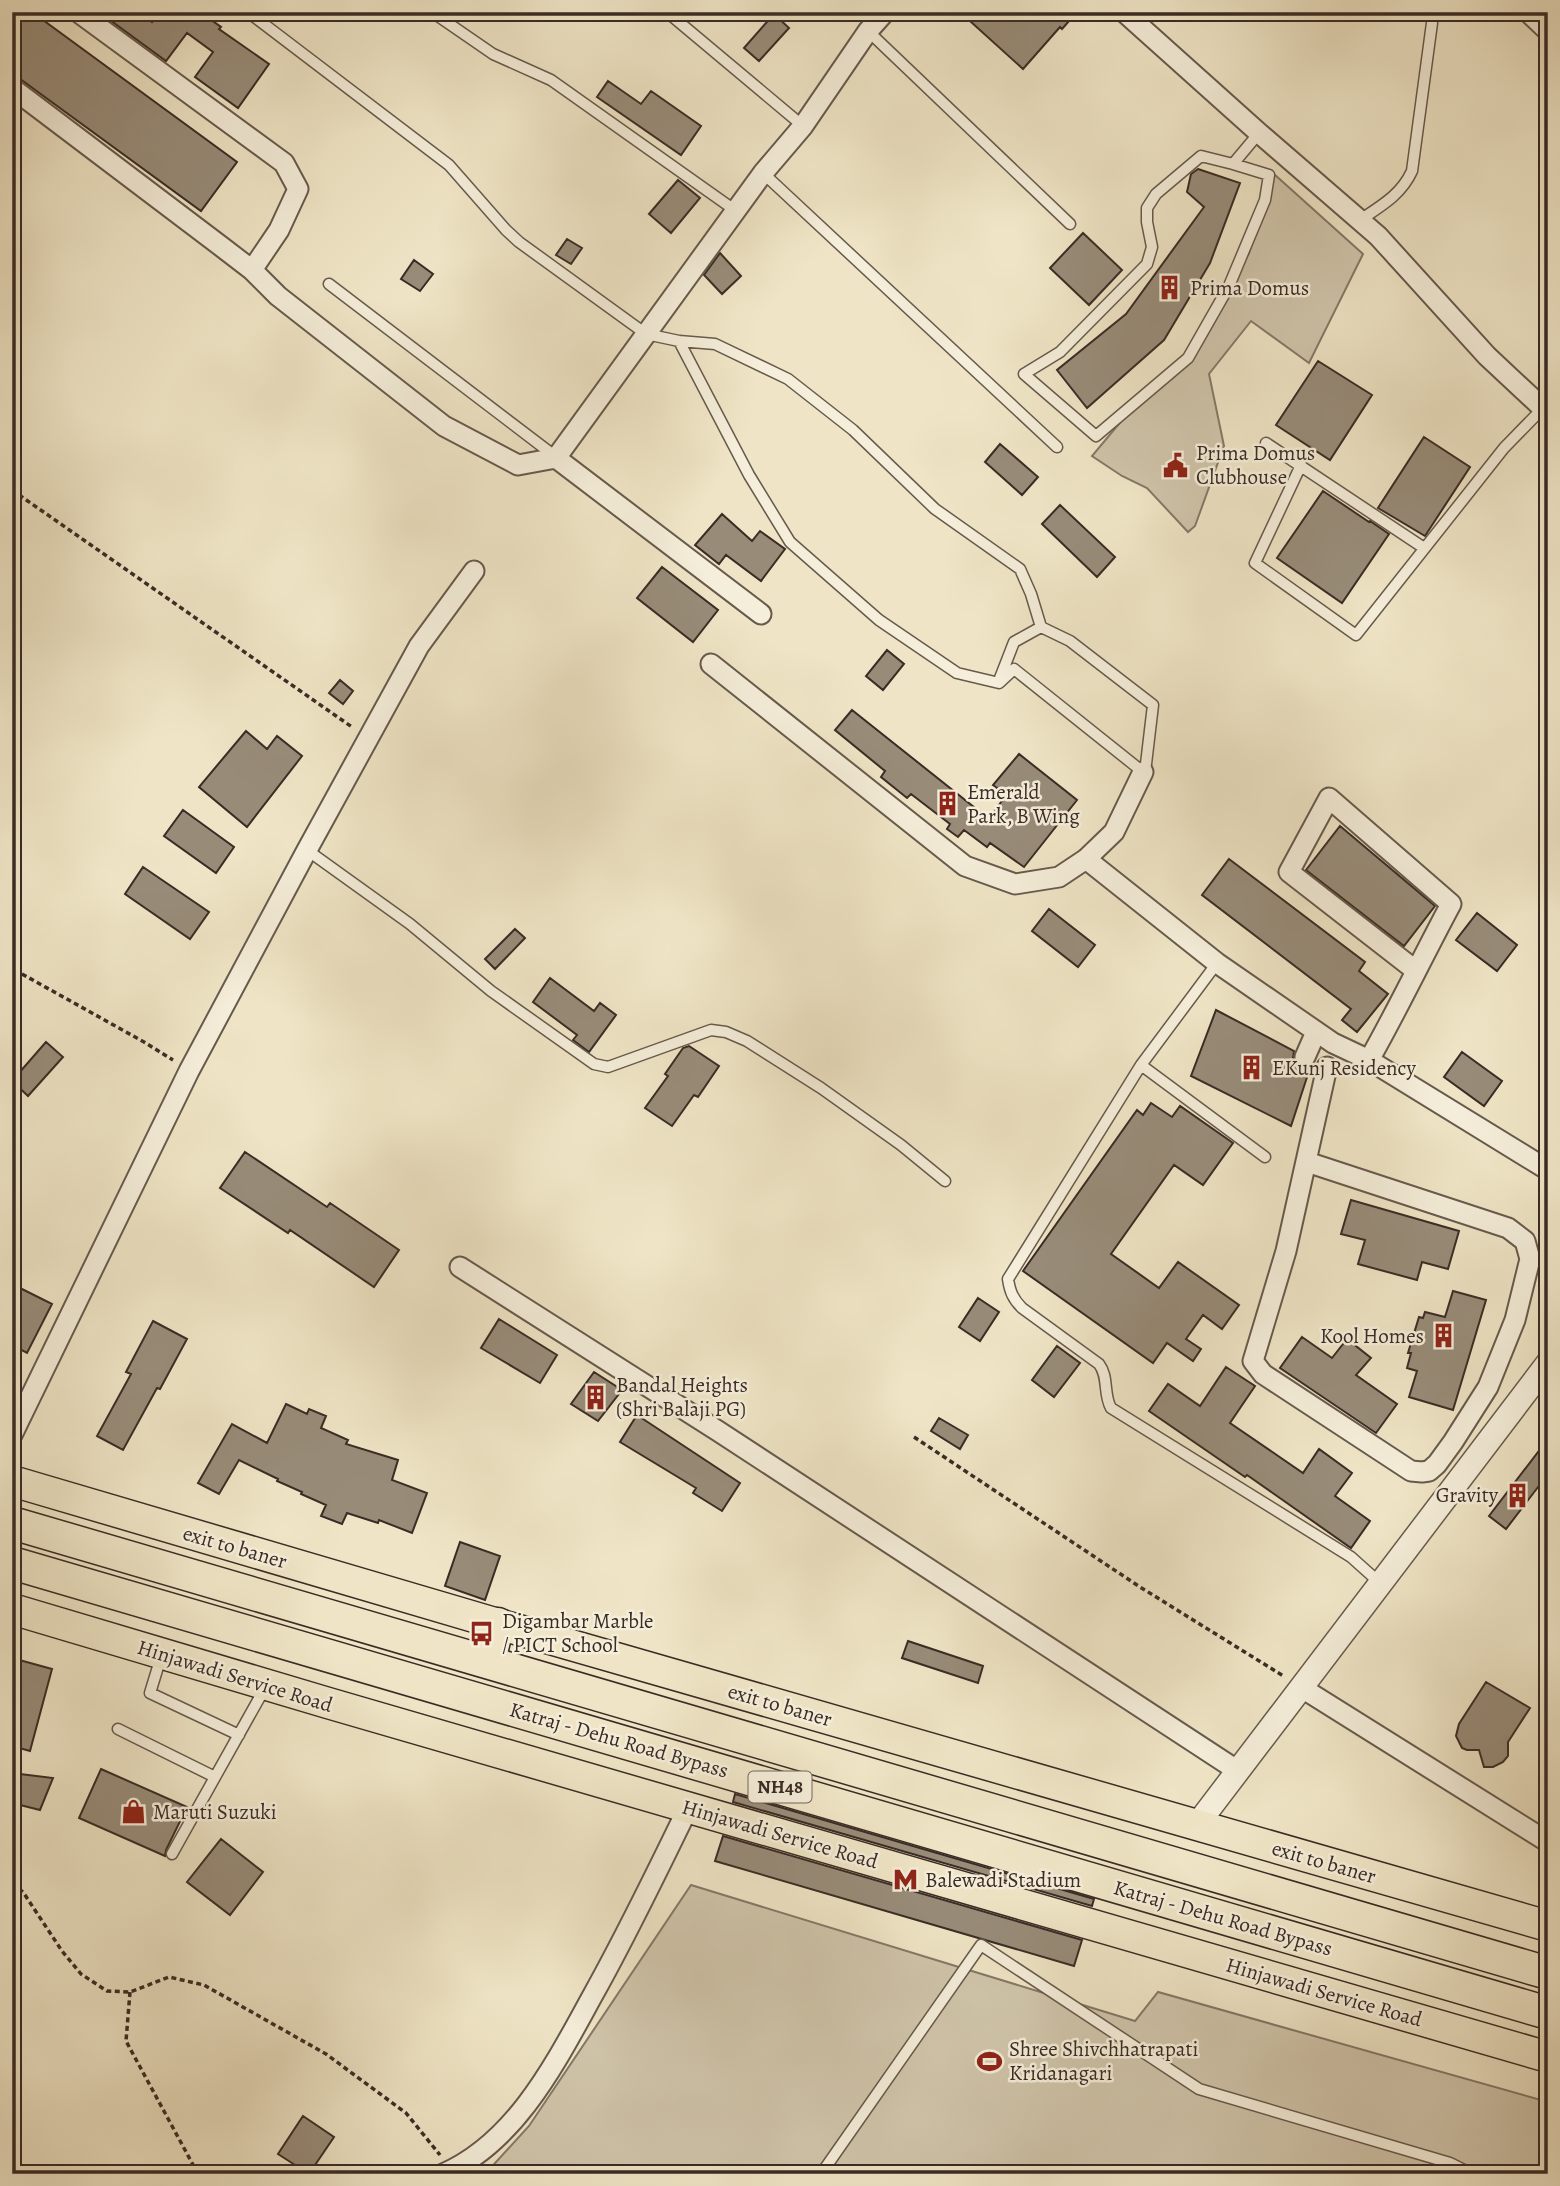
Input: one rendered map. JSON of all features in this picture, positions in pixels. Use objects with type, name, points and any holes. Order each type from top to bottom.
[{"type":"highway","name":"Katraj - Dehu Road Bypass","points":[[12,1523],[1548,1973]]},
{"type":"highway","name":"Katraj - Dehu Road Bypass","points":[[12,1563],[1548,2013]]},
{"type":"highway","points":[[489,1661],[498,1624]]},
{"type":"main road","name":"exit to baner","points":[[12,1481],[498,1624],[1548,1926]]},
{"type":"main road","name":"Hinjawadi Service Road","points":[[12,1609],[1548,2057]]},
{"type":"street","points":[[78,12],[284,163],[298,189],[279,230],[251,270]]},
{"type":"street","points":[[12,88],[251,270],[278,296],[444,426],[518,465],[556,458],[763,173],[803,126],[868,31],[885,12]]},
{"type":"street","points":[[1124,12],[1378,236],[1487,356],[1545,411]]},
{"type":"street","points":[[1528,12],[1548,31]]},
{"type":"street","points":[[556,458],[761,614]]},
{"type":"street","points":[[12,1434],[189,1071],[307,850],[419,646],[474,571]]},
{"type":"street","points":[[711,664],[965,866],[1015,884],[1059,877],[1086,859],[1114,832],[1143,772]]},
{"type":"street","points":[[1368,1060],[1393,1018],[1415,970],[1451,904],[1329,798],[1289,872],[1415,970]]},
{"type":"street","points":[[1086,859],[1217,963],[1316,1032],[1368,1060],[1548,1170]]},
{"type":"street","points":[[1305,1057],[1316,1032]]},
{"type":"street","points":[[1307,1162],[1508,1228],[1525,1241],[1530,1259],[1515,1320],[1488,1387],[1453,1442],[1429,1471],[1411,1471],[1263,1374],[1253,1361],[1286,1251],[1327,1067]]},
{"type":"street","points":[[460,1267],[730,1438],[1238,1771]]},
{"type":"street","points":[[1196,1826],[1548,1363]]},
{"type":"street","points":[[1302,1688],[1548,1842]]},
{"type":"street","points":[[448,2172],[482,2152],[519,2114],[564,2049],[631,1927],[688,1808]]},
{"type":"lane","points":[[248,12],[449,165],[519,242],[646,334],[678,341],[715,344],[788,379],[853,430],[935,509],[1020,569],[1041,627],[1070,641],[1153,705],[1143,772],[1014,669],[999,682]]},
{"type":"lane","points":[[432,12],[493,54],[551,80],[736,211]]},
{"type":"lane","points":[[667,12],[803,126]]},
{"type":"lane","points":[[1360,220],[1396,195],[1412,172],[1432,23]]},
{"type":"lane","points":[[868,31],[1070,224]]},
{"type":"lane","points":[[1233,164],[1259,133]]},
{"type":"lane","points":[[1201,156],[1233,164],[1269,175],[1265,200],[1229,286],[1188,358],[1097,436],[1024,374],[1060,352],[1147,264],[1152,247],[1147,208],[1156,194],[1201,156]]},
{"type":"lane","points":[[763,173],[1057,447]]},
{"type":"lane","points":[[329,284],[556,458]]},
{"type":"lane","points":[[678,341],[749,475],[790,542],[879,620],[946,666],[957,673],[999,682]]},
{"type":"lane","points":[[1301,465],[1255,563],[1356,635],[1504,448],[1545,411]]},
{"type":"lane","points":[[1266,443],[1424,548]]},
{"type":"lane","points":[[999,682],[1014,642],[1041,627]]},
{"type":"lane","points":[[307,850],[410,925],[491,991],[594,1064],[608,1067],[711,1030],[726,1032],[747,1041],[821,1088],[901,1145],[945,1181]]},
{"type":"lane","points":[[1217,963],[1141,1065],[1008,1279],[1013,1299],[1099,1364],[1104,1371],[1106,1400],[1111,1408],[1351,1557],[1381,1584]]},
{"type":"lane","points":[[1141,1065],[1265,1157]]},
{"type":"lane","points":[[162,1654],[150,1693],[239,1735]]},
{"type":"lane","points":[[172,1854],[267,1685]]},
{"type":"lane","points":[[118,1729],[215,1777]]},
{"type":"lane","points":[[821,2174],[981,1945],[1199,2089],[1450,2163],[1472,2174]]},
{"type":"path","points":[[12,490],[368,739]]},
{"type":"path","points":[[22,974],[145,1042],[189,1071]]},
{"type":"path","points":[[914,1437],[1140,1587],[1302,1688]]},
{"type":"path","points":[[12,1885],[23,1892],[62,1951],[81,1974],[107,1992],[130,1992],[169,1977],[204,1985],[336,2061],[406,2113],[448,2172]]},
{"type":"path","points":[[130,1992],[126,2041],[198,2174]]},
{"type":"shaded area","points":[[1274,174],[1363,254],[1309,363],[1251,321],[1209,374],[1224,446],[1195,526],[1188,532],[1147,488],[1122,476],[1092,456],[1128,413],[1188,358],[1249,253]]},
{"type":"shaded area","name":"Shree Shivchhatrapati Kridanagari","points":[[691,1885],[1135,2021],[1158,1992],[1548,2102],[1548,2174],[485,2174],[529,2126]]},
{"type":"building","points":[[12,12],[32,12],[237,162],[201,211],[12,73]]},
{"type":"building","points":[[99,12],[138,12],[152,22],[159,12],[200,12],[221,27],[219,29],[269,64],[238,108],[195,77],[213,52],[187,33],[166,61]]},
{"type":"building","points":[[960,12],[1077,12],[1023,69]]},
{"type":"building","points":[[774,14],[789,28],[759,61],[744,48]]},
{"type":"building","points":[[608,81],[641,104],[651,91],[701,126],[681,155],[597,97]]},
{"type":"building","name":"Prima Domus","points":[[1198,169],[1240,183],[1210,263],[1164,340],[1087,408],[1057,370],[1126,314],[1204,207],[1187,192],[1191,174]]},
{"type":"building","points":[[678,180],[700,198],[671,233],[649,214]]},
{"type":"building","points":[[1083,233],[1122,270],[1089,305],[1050,268]]},
{"type":"building","points":[[567,239],[582,248],[571,264],[556,255]]},
{"type":"building","points":[[720,253],[741,276],[722,294],[704,275]]},
{"type":"building","points":[[414,260],[433,274],[420,291],[401,279]]},
{"type":"building","points":[[1318,361],[1372,395],[1330,460],[1276,425]]},
{"type":"building","points":[[1424,437],[1470,467],[1425,536],[1378,508]]},
{"type":"building","points":[[1000,444],[1038,477],[1022,495],[985,462]]},
{"type":"building","points":[[1323,491],[1389,534],[1342,603],[1277,558]]},
{"type":"building","points":[[1060,505],[1115,557],[1097,577],[1042,524]]},
{"type":"building","points":[[722,514],[752,541],[760,531],[785,549],[761,581],[726,555],[719,564],[695,545]]},
{"type":"building","points":[[662,567],[718,610],[693,642],[637,598]]},
{"type":"building","points":[[887,650],[904,664],[883,690],[866,676]]},
{"type":"building","points":[[340,680],[353,691],[343,704],[329,693]]},
{"type":"building","points":[[852,710],[989,819],[1006,795],[993,785],[1019,754],[1077,800],[1024,867],[990,843],[987,847],[964,830],[958,837],[947,829],[950,824],[911,794],[907,798],[881,777],[885,771],[835,730]]},
{"type":"building","points":[[246,731],[267,749],[277,736],[302,756],[247,827],[199,787]]},
{"type":"building","points":[[183,810],[234,847],[216,873],[164,836]]},
{"type":"building","points":[[1340,826],[1435,906],[1404,946],[1306,870]]},
{"type":"building","points":[[1229,859],[1365,962],[1359,971],[1388,994],[1357,1032],[1342,1020],[1351,1009],[1202,895]]},
{"type":"building","points":[[143,867],[209,912],[190,939],[125,894]]},
{"type":"building","points":[[1049,909],[1095,945],[1078,967],[1032,931]]},
{"type":"building","points":[[1477,913],[1517,945],[1497,971],[1456,940]]},
{"type":"building","points":[[515,929],[525,938],[495,969],[485,959]]},
{"type":"building","points":[[550,978],[594,1011],[600,1003],[616,1015],[589,1052],[573,1040],[577,1035],[533,1002]]},
{"type":"building","name":"EKunj Residency","points":[[1216,1010],[1294,1051],[1296,1065],[1310,1068],[1291,1126],[1191,1076]]},
{"type":"building","points":[[46,1042],[63,1057],[28,1096],[12,1081]]},
{"type":"building","points":[[689,1046],[719,1066],[698,1097],[694,1095],[672,1126],[645,1108],[668,1076],[665,1074],[683,1048]]},
{"type":"building","points":[[1462,1052],[1502,1081],[1484,1106],[1444,1077]]},
{"type":"building","points":[[1151,1103],[1172,1117],[1180,1106],[1233,1143],[1203,1185],[1174,1165],[1111,1254],[1159,1288],[1178,1262],[1239,1305],[1222,1329],[1203,1315],[1186,1339],[1201,1349],[1193,1361],[1167,1343],[1153,1363],[1023,1271],[1137,1110],[1143,1115]]},
{"type":"building","points":[[245,1152],[327,1207],[330,1203],[399,1250],[374,1287],[290,1230],[288,1233],[220,1188]]},
{"type":"building","points":[[1351,1200],[1459,1231],[1448,1269],[1422,1262],[1417,1280],[1358,1264],[1365,1240],[1341,1234]]},
{"type":"building","points":[[12,1284],[52,1304],[27,1353],[12,1345]]},
{"type":"building","name":"Kool Homes","points":[[1453,1291],[1486,1300],[1453,1410],[1409,1397],[1417,1371],[1407,1368],[1411,1353],[1408,1353],[1419,1317],[1423,1318],[1425,1312],[1445,1317]]},
{"type":"building","points":[[978,1298],[999,1312],[980,1341],[959,1327]]},
{"type":"building","points":[[499,1319],[557,1355],[540,1383],[481,1348]]},
{"type":"building","points":[[153,1321],[187,1339],[123,1450],[97,1436],[131,1374],[126,1372]]},
{"type":"building","points":[[1302,1337],[1332,1358],[1347,1339],[1371,1358],[1356,1375],[1397,1404],[1376,1433],[1280,1368]]},
{"type":"building","points":[[1057,1346],[1080,1363],[1054,1397],[1032,1380]]},
{"type":"building","points":[[1226,1367],[1255,1386],[1230,1423],[1303,1473],[1319,1449],[1352,1473],[1335,1496],[1370,1521],[1351,1548],[1149,1411],[1168,1384],[1200,1406]]},
{"type":"building","name":"Bandal Heights (Shri Balaji PG)","points":[[594,1372],[622,1390],[598,1421],[571,1404]]},
{"type":"building","points":[[286,1404],[307,1414],[309,1409],[326,1416],[321,1428],[348,1440],[346,1444],[398,1460],[392,1480],[427,1493],[412,1533],[379,1520],[378,1523],[347,1513],[342,1524],[321,1516],[326,1505],[239,1460],[219,1494],[198,1483],[232,1424],[267,1443]]},
{"type":"building","points":[[637,1415],[740,1483],[722,1511],[693,1493],[696,1488],[620,1442]]},
{"type":"building","points":[[939,1418],[968,1435],[960,1449],[931,1431]]},
{"type":"building","name":"Gravity","points":[[1548,1439],[1548,1474],[1506,1529],[1489,1516]]},
{"type":"building","points":[[460,1542],[500,1556],[485,1600],[445,1586]]},
{"type":"building","points":[[908,1641],[983,1666],[978,1683],[902,1658]]},
{"type":"building","points":[[12,1658],[52,1669],[30,1751],[12,1746]]},
{"type":"building","points":[[1486,1682],[1530,1708],[1508,1742],[1508,1756],[1493,1767],[1484,1767],[1479,1750],[1462,1748],[1456,1736],[1459,1724]]},
{"type":"building","name":"Maruti Suzuki","points":[[101,1769],[187,1807],[165,1856],[79,1818]]},
{"type":"building","points":[[12,1773],[53,1778],[40,1810],[12,1803]]},
{"type":"building","points":[[735,1794],[1094,1899],[1092,1906],[733,1802]]},
{"type":"building","points":[[723,1836],[1082,1940],[1074,1966],[715,1861]]},
{"type":"building","points":[[221,1839],[263,1872],[230,1915],[187,1882]]},
{"type":"building","points":[[303,2116],[334,2137],[309,2174],[278,2154]]},
{"type":"place","name":"Prima Domus","points":[[1170,288]]},
{"type":"place","name":"Prima Domus Clubhouse","points":[[1176,465]]},
{"type":"place","name":"Emerald Park, B Wing","points":[[947,804]]},
{"type":"place","name":"EKunj Residency","points":[[1252,1068]]},
{"type":"place","name":"Kool Homes","points":[[1444,1336]]},
{"type":"place","name":"Bandal Heights (Shri Balaji PG)","points":[[596,1397]]},
{"type":"place","name":"Gravity","points":[[1518,1495]]},
{"type":"place","name":"Digambar Marble / PICT School","points":[[482,1633]]},
{"type":"place","name":"Maruti Suzuki","points":[[133,1812]]},
{"type":"place","name":"Balewadi Stadium","points":[[905,1880]]},
{"type":"place","name":"Shree Shivchhatrapati Kridanagari","points":[[989,2061]]}]
